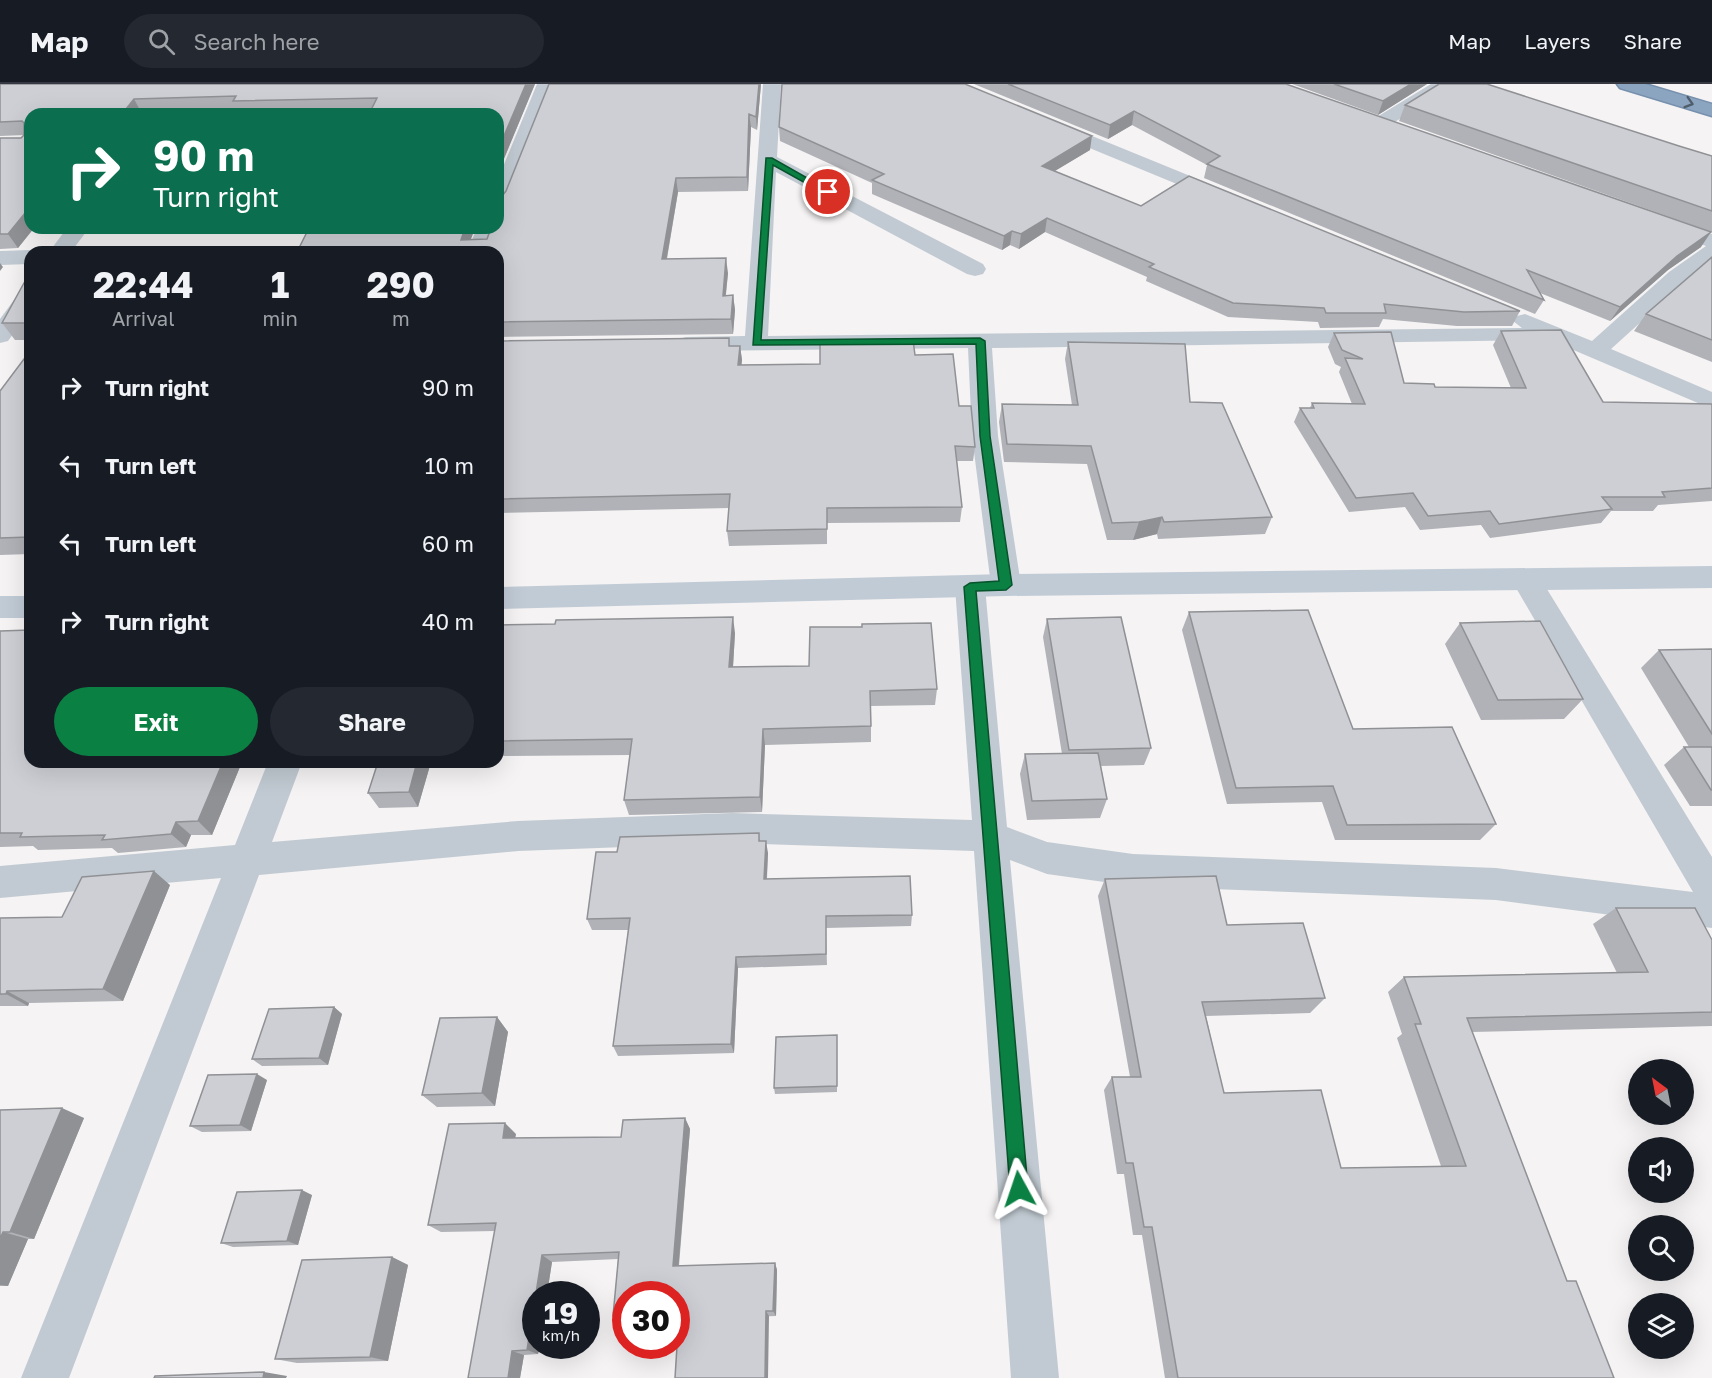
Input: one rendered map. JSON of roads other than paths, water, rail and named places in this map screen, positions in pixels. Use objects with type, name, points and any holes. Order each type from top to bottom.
[{"type":"highway","points":[[1626,84],[1712,110]]},
{"type":"main road","points":[[504,598],[988,586],[1712,577]]},
{"type":"main road","points":[[0,607],[24,606]]},
{"type":"street","points":[[504,182],[516,138],[546,84]]},
{"type":"street","points":[[756,343],[772,84]]},
{"type":"street","points":[[1379,124],[1443,84]]},
{"type":"street","points":[[1030,116],[1239,203]]},
{"type":"street","points":[[1357,116],[1401,131]]},
{"type":"street","points":[[769,160],[975,269]]},
{"type":"street","points":[[1646,218],[1712,241]]},
{"type":"street","points":[[1596,350],[1677,277],[1712,251]]},
{"type":"street","points":[[0,258],[24,257]]},
{"type":"street","points":[[0,336],[24,302]]},
{"type":"street","points":[[1503,312],[1712,401]]},
{"type":"street","points":[[662,344],[1558,335]]},
{"type":"street","points":[[980,341],[985,436],[988,586],[989,836],[1035,1378]]},
{"type":"street","points":[[1527,581],[1712,890]]},
{"type":"street","points":[[45,1378],[283,768]]},
{"type":"street","points":[[0,882],[518,836],[732,828],[989,836],[1047,858],[1133,870],[1496,884],[1712,911]]}]
